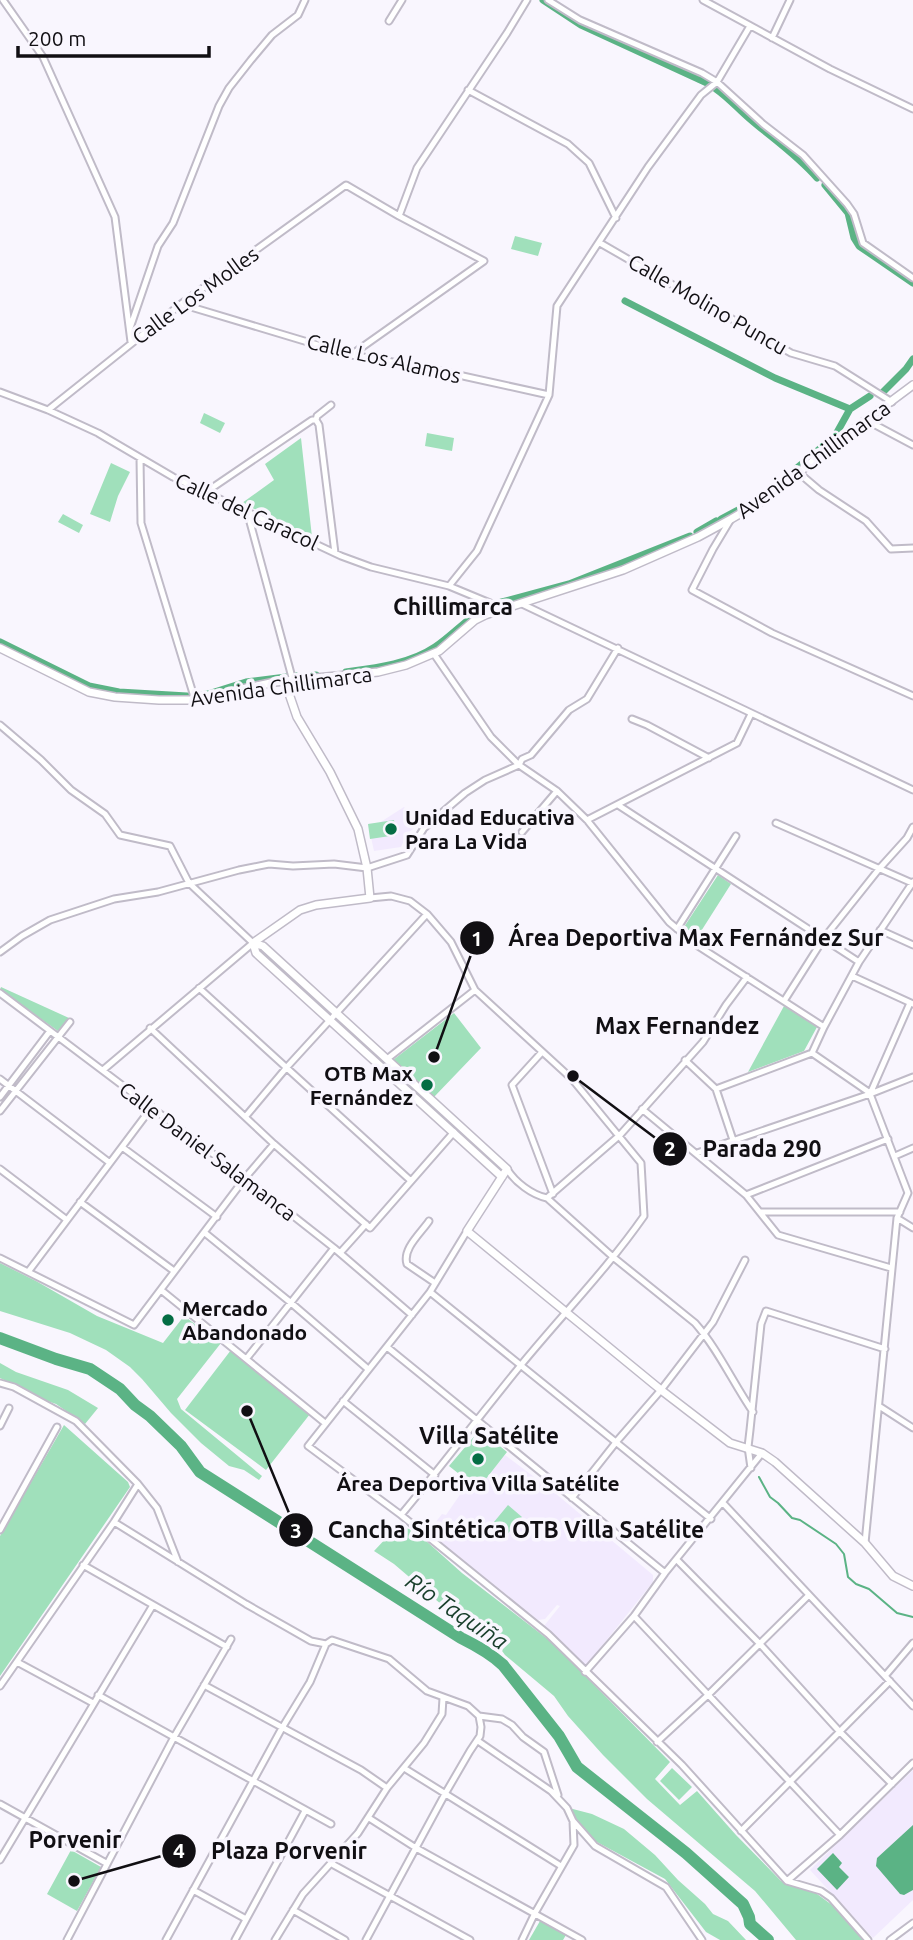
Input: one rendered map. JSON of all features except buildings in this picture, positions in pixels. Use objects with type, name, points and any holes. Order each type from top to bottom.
[{"type":"street","points":[[0,6],[3,0],[43,57],[115,217],[131,342]]},
{"type":"street","points":[[130,328],[158,246],[173,223],[219,107],[229,89],[256,54],[272,35],[298,15],[305,0]]},
{"type":"street","points":[[389,21],[401,0]]},
{"type":"street","points":[[351,355],[484,261],[399,216],[417,168],[527,0]]},
{"type":"street","points":[[548,0],[580,20],[717,82],[763,124],[803,155],[848,204],[863,243],[913,278]]},
{"type":"street","points":[[704,0],[830,69],[913,109]]},
{"type":"street","points":[[772,38],[790,0]]},
{"type":"street","points":[[449,586],[477,551],[549,395],[557,306],[648,167],[701,95],[717,82],[750,26]]},
{"type":"street","points":[[468,90],[568,144],[589,163],[616,219]]},
{"type":"street","name":"Calle Los Molles","points":[[48,410],[181,304],[346,185],[399,216]]},
{"type":"street","name":"Calle Molino Puncu","points":[[600,243],[791,353],[835,366],[892,402]]},
{"type":"street","name":"Calle Los Alamos","points":[[181,304],[351,355],[422,367],[549,395]]},
{"type":"street","name":"Avenida Chillimarca","points":[[0,648],[89,692],[126,698],[205,700],[242,689],[289,681],[378,672],[407,665],[434,654],[475,620],[519,602],[623,570],[698,537],[731,519],[762,501],[913,385]]},
{"type":"street","name":"Calle del Caracol","points":[[0,392],[98,433],[139,458],[206,492],[335,553],[371,567],[449,586],[502,608]]},
{"type":"street","points":[[316,420],[317,416],[331,405]]},
{"type":"street","points":[[206,492],[312,420],[316,420]]},
{"type":"street","points":[[316,420],[319,425],[335,553]]},
{"type":"street","points":[[866,420],[913,445]]},
{"type":"street","points":[[139,458],[141,523],[195,700]]},
{"type":"street","points":[[799,473],[819,490],[866,521],[891,549],[913,548]]},
{"type":"street","points":[[247,511],[297,717],[330,772],[358,829],[367,868],[369,898]]},
{"type":"street","points":[[731,519],[692,590],[772,633],[913,696]]},
{"type":"street","points":[[519,602],[913,790]]},
{"type":"street","points":[[0,952],[50,920],[114,900],[158,892],[269,864],[334,864],[367,868],[407,855],[424,828],[465,793],[485,780],[519,765],[522,759],[531,755],[569,710],[587,699],[618,648]]},
{"type":"street","points":[[434,654],[491,737],[519,765],[557,791],[587,820],[669,922],[698,946],[824,1027]]},
{"type":"street","points":[[587,820],[737,743],[751,714]]},
{"type":"street","points":[[632,719],[709,758]]},
{"type":"street","points":[[0,724],[71,790],[105,814],[120,835],[170,846],[189,883],[253,943],[263,946],[458,1123],[511,1175],[540,1196],[550,1196],[620,1135],[703,1042],[747,977]]},
{"type":"street","points":[[522,832],[557,791]]},
{"type":"street","points":[[618,805],[859,962]]},
{"type":"street","points":[[716,1089],[812,1053],[859,962],[912,882],[776,823]]},
{"type":"street","points":[[784,1000],[824,938],[913,827]]},
{"type":"street","points":[[677,929],[736,836]]},
{"type":"street","points":[[103,1070],[253,943],[300,910],[316,905],[391,896],[410,901],[426,914],[451,942],[475,990],[572,1079],[641,1163],[644,1216],[401,1516]]},
{"type":"street","points":[[246,1116],[426,914]]},
{"type":"street","points":[[880,930],[913,945]]},
{"type":"street","points":[[253,943],[256,953],[502,1177]]},
{"type":"street","points":[[852,976],[911,1003],[870,1094]]},
{"type":"street","points":[[199,988],[411,1181]]},
{"type":"street","points":[[387,1059],[475,990]]},
{"type":"street","name":"Calle Daniel Salamanca","points":[[0,993],[245,1178],[334,1248],[412,1315]]},
{"type":"street","points":[[0,1111],[70,1021]]},
{"type":"street","points":[[150,1028],[274,1144],[370,1228],[453,1133],[458,1123]]},
{"type":"street","points":[[0,1097],[50,1031]]},
{"type":"street","points":[[542,1052],[512,1084],[550,1196],[613,1257],[695,1323],[753,1412]]},
{"type":"street","points":[[812,1053],[870,1094],[908,1193],[898,1215],[891,1268],[864,1544]]},
{"type":"street","points":[[685,1060],[716,1089],[733,1140]]},
{"type":"street","points":[[697,1153],[913,1077]]},
{"type":"street","points":[[0,1079],[110,1163]]},
{"type":"street","points":[[28,1272],[152,1107]]},
{"type":"street","points":[[642,1109],[746,1195],[778,1235],[891,1268]]},
{"type":"street","points":[[746,1195],[888,1139]]},
{"type":"street","points":[[0,1258],[134,1325],[245,1178],[274,1144]]},
{"type":"street","points":[[122,1147],[217,1217]]},
{"type":"street","points":[[895,1156],[913,1148]]},
{"type":"street","points":[[507,1169],[430,1292],[308,1446],[401,1516],[548,1634],[682,1765],[787,1881],[821,1891],[831,1898],[869,1940]]},
{"type":"street","points":[[0,1170],[67,1220]]},
{"type":"street","points":[[80,1202],[174,1271]]},
{"type":"street","points":[[760,1212],[898,1215],[913,1228]]},
{"type":"street","points":[[429,1221],[406,1253],[405,1260],[435,1283]]},
{"type":"street","points":[[340,1253],[366,1224]]},
{"type":"street","points":[[467,1231],[730,1443],[762,1453],[786,1472],[864,1544],[893,1576],[913,1586]]},
{"type":"street","points":[[205,1233],[369,1369]]},
{"type":"street","points":[[247,1358],[334,1248]]},
{"type":"street","points":[[572,1498],[713,1322],[745,1261]]},
{"type":"street","points":[[161,1290],[326,1423]]},
{"type":"street","points":[[430,1292],[711,1519]]},
{"type":"street","points":[[751,1468],[748,1447],[761,1324],[766,1311],[885,1349]]},
{"type":"street","points":[[387,1347],[666,1573]]},
{"type":"street","points":[[0,1383],[14,1387],[76,1422],[138,1484],[157,1508],[178,1562]]},
{"type":"street","points":[[343,1401],[435,1475]]},
{"type":"street","points":[[879,1406],[913,1428]]},
{"type":"street","points":[[0,1426],[9,1408]]},
{"type":"street","points":[[0,1530],[57,1427]]},
{"type":"street","points":[[585,1672],[634,1616],[762,1453]]},
{"type":"street","points":[[0,1686],[138,1484]]},
{"type":"street","points":[[723,1503],[913,1706]]},
{"type":"street","points":[[0,1515],[7,1518]]},
{"type":"street","points":[[114,1522],[311,1641],[326,1644]]},
{"type":"street","points":[[677,1560],[760,1644],[839,1732],[892,1784]]},
{"type":"street","points":[[83,1565],[227,1647]]},
{"type":"street","points":[[657,1742],[809,1595]]},
{"type":"street","points":[[0,1860],[152,1605]]},
{"type":"street","points":[[634,1616],[840,1835]]},
{"type":"street","points":[[67,1940],[174,1737],[231,1639]]},
{"type":"street","points":[[166,1940],[310,1682],[326,1644],[332,1640],[388,1659],[427,1690],[468,1706],[479,1716],[502,1718],[512,1725],[544,1752],[560,1800]]},
{"type":"street","points":[[884,1676],[913,1643]]},
{"type":"street","points":[[17,1662],[93,1703]]},
{"type":"street","points":[[741,1831],[890,1681]]},
{"type":"street","points":[[204,1685],[361,1770],[387,1788]]},
{"type":"street","points":[[97,1695],[331,1824]]},
{"type":"street","points":[[275,1940],[303,1894],[358,1833],[387,1788],[425,1743],[440,1720],[443,1698]]},
{"type":"street","points":[[366,1940],[445,1794],[478,1741],[479,1716]]},
{"type":"street","points":[[478,1741],[551,1791],[595,1846],[666,1887],[702,1940]]},
{"type":"street","points":[[787,1881],[840,1835],[913,1763]]},
{"type":"street","points":[[404,1768],[561,1866]]},
{"type":"street","points":[[0,1804],[106,1863]]},
{"type":"street","points":[[235,1940],[305,1811]]},
{"type":"street","points":[[369,1818],[416,1848],[582,1940]]},
{"type":"street","points":[[522,1940],[573,1845],[573,1821]]},
{"type":"street","points":[[332,1864],[470,1940]]},
{"type":"street","points":[[193,1890],[246,1920]]},
{"type":"street","points":[[293,1910],[345,1940]]},
{"type":"street","points":[[890,1940],[913,1923]]},
{"type":"street","points":[[566,1940],[570,1933]]},
{"type":"shaded area","points":[[515,236],[542,243],[538,256],[511,249]]},
{"type":"shaded area","points":[[204,413],[225,423],[220,433],[200,423]]},
{"type":"shaded area","points":[[427,433],[454,438],[452,451],[425,446]]},
{"type":"shaded area","points":[[301,438],[312,537],[242,503],[274,480],[265,464]]},
{"type":"shaded area","points":[[111,463],[130,472],[118,496],[110,522],[90,514]]},
{"type":"shaded area","points":[[63,514],[83,525],[79,533],[58,522]]},
{"type":"shaded area","name":"Unidad Educativa Para La Vida","points":[[404,807],[419,824],[407,834],[401,847],[374,851],[368,824],[379,823]]},
{"type":"shaded area","points":[[394,820],[397,835],[370,839],[368,824]]},
{"type":"shaded area","points":[[718,875],[731,884],[698,936],[684,927]]},
{"type":"shaded area","points":[[1,987],[69,1018],[58,1031],[0,990]]},
{"type":"shaded area","points":[[784,1006],[817,1027],[804,1051],[748,1072]]},
{"type":"shaded area","points":[[454,1013],[481,1048],[434,1097],[393,1060]]},
{"type":"shaded area","points":[[0,1263],[97,1316],[163,1343],[184,1316],[221,1343],[177,1399],[181,1409],[262,1476],[259,1480],[244,1470],[229,1466],[201,1443],[130,1367],[106,1350],[70,1333],[0,1311]]},
{"type":"shaded area","points":[[231,1350],[310,1414],[266,1470],[185,1410]]},
{"type":"shaded area","points":[[0,1363],[16,1372],[68,1390],[98,1408],[85,1424],[56,1404],[0,1378]]},
{"type":"shaded area","points":[[64,1425],[128,1482],[130,1487],[0,1676],[0,1536]]},
{"type":"shaded area","name":"Área Deportiva Villa Satélite","points":[[483,1432],[507,1452],[478,1489],[449,1466],[477,1433]]},
{"type":"shaded area","points":[[505,1455],[653,1575],[653,1582],[586,1664],[580,1663],[544,1626],[560,1606],[557,1605],[545,1619],[538,1620],[428,1532],[442,1514],[446,1515],[468,1483],[476,1491]]},
{"type":"shaded area","points":[[508,1505],[522,1517],[503,1539],[489,1528]]},
{"type":"shaded area","points":[[403,1527],[415,1531],[462,1573],[554,1644],[670,1762],[655,1779],[680,1805],[697,1791],[781,1881],[813,1891],[832,1905],[863,1940],[796,1940],[755,1891],[647,1799],[603,1755],[554,1696],[505,1655],[494,1640],[469,1628],[394,1564],[374,1551],[390,1534]]},
{"type":"shaded area","points":[[672,1768],[692,1787],[679,1800],[660,1781]]},
{"type":"shaded area","points":[[913,1770],[913,1900],[873,1938],[810,1870]]},
{"type":"shaded area","points":[[569,1808],[592,1814],[624,1829],[655,1855],[713,1914],[728,1921],[746,1940],[720,1940],[706,1932],[665,1879],[595,1841],[574,1818]]},
{"type":"shaded area","points":[[913,1825],[913,1890],[904,1895],[900,1894],[876,1866],[877,1858]]},
{"type":"shaded area","points":[[71,1850],[101,1867],[77,1911],[47,1894]]},
{"type":"shaded area","points":[[833,1853],[842,1863],[839,1867],[849,1877],[837,1890],[817,1869]]},
{"type":"shaded area","points":[[540,1921],[566,1935],[563,1940],[529,1940]]},
{"type":"waterway","points":[[543,0],[581,25],[707,83]]},
{"type":"waterway","points":[[716,89],[793,154],[817,178]]},
{"type":"waterway","points":[[825,185],[848,213],[854,238],[859,246],[913,283]]},
{"type":"waterway","points":[[625,301],[775,378],[850,409]]},
{"type":"waterway","points":[[883,392],[913,359]]},
{"type":"waterway","points":[[772,489],[835,436],[850,409],[870,396]]},
{"type":"waterway","points":[[721,519],[757,500]]},
{"type":"waterway","points":[[697,532],[716,521]]},
{"type":"waterway","points":[[498,603],[569,584],[690,536]]},
{"type":"waterway","points":[[346,672],[415,658],[442,642],[488,607]]},
{"type":"waterway","points":[[0,642],[89,686],[119,692],[187,696]]},
{"type":"waterway","points":[[295,676],[316,675]]},
{"type":"waterway","points":[[199,695],[246,682],[286,677]]},
{"type":"waterway","name":"Río Taquiña","points":[[0,1338],[90,1369],[120,1389],[150,1416],[181,1446],[200,1472],[493,1657],[503,1665],[559,1736],[577,1767],[686,1853],[743,1904],[750,1924],[768,1940]]},
{"type":"waterway","points":[[759,1477],[770,1497],[792,1518],[800,1520],[836,1544],[844,1554],[848,1577],[856,1584],[869,1589],[897,1613],[913,1617]]},
{"type":"place","name":"Unidad Educativa Para La Vida","points":[[391,829]]},
{"type":"place","name":"Área Deportiva Max Fernández Sur","points":[[434,1057]]},
{"type":"place","name":"Parada 290","points":[[573,1076]]},
{"type":"place","name":"OTB Max Fernández","points":[[427,1085]]},
{"type":"place","name":"Mercado Abandonado","points":[[168,1320]]},
{"type":"place","name":"Cancha Sintética OTB Villa Satélite","points":[[247,1411]]},
{"type":"place","name":"Área Deportiva Villa Satélite","points":[[478,1459]]},
{"type":"place","name":"Plaza Porvenir","points":[[74,1881]]},
{"type":"district","name":"Chillimarca","points":[[453,606]]},
{"type":"district","name":"Max Fernandez","points":[[677,1025]]},
{"type":"district","name":"Villa Satélite","points":[[489,1435]]},
{"type":"district","name":"Porvenir","points":[[75,1839]]}]
